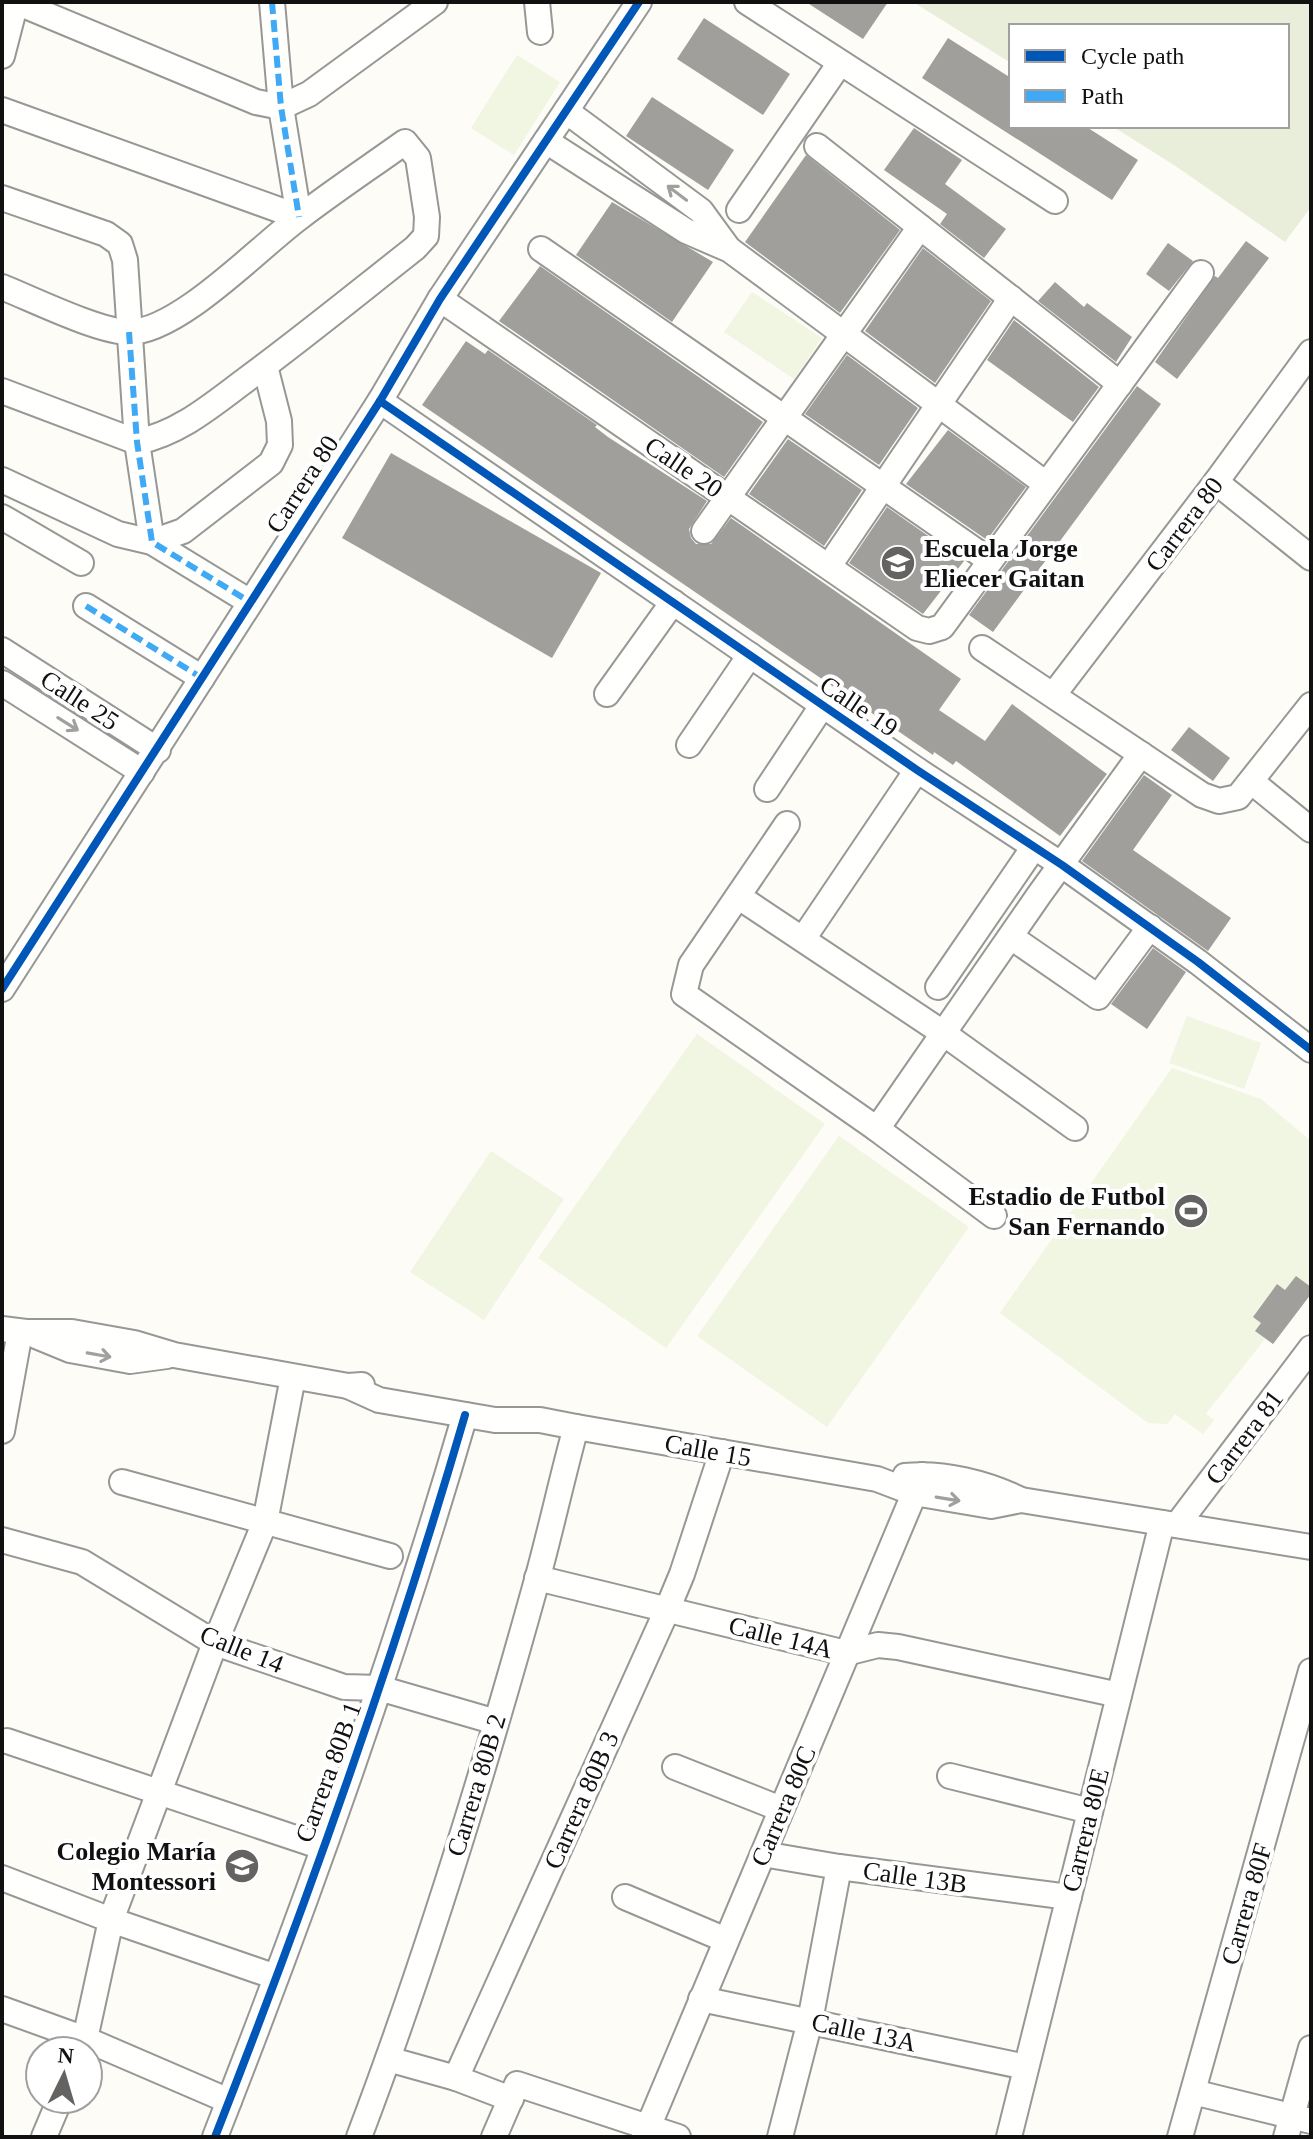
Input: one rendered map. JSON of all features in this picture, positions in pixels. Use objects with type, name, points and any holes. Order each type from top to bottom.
[{"type":"street","points":[[2,56],[16,2],[256,102],[281,107],[309,94],[435,2]]},
{"type":"street","points":[[537,2],[540,32]]},
{"type":"street","name":"Carrera 80","points":[[2,989],[380,401],[440,299],[639,2]]},
{"type":"street","points":[[747,2],[1055,201]]},
{"type":"street","points":[[267,3],[299,217]]},
{"type":"street","points":[[739,210],[840,63]]},
{"type":"street","points":[[2,110],[299,217]]},
{"type":"street","points":[[566,111],[701,211],[730,250]]},
{"type":"street","points":[[546,141],[686,231],[730,250],[1046,484]]},
{"type":"street","points":[[2,287],[100,326],[129,332],[157,326],[183,312],[299,217],[405,142],[418,158],[427,217],[426,236],[415,248],[265,366],[184,425],[160,437],[137,442],[2,391]]},
{"type":"street","points":[[817,146],[1120,384]]},
{"type":"street","points":[[2,198],[106,234],[120,244],[125,260],[137,442],[152,542]]},
{"type":"street","points":[[704,531],[920,227]]},
{"type":"street","points":[[541,249],[989,560],[1201,273]]},
{"type":"street","points":[[829,566],[1011,298]]},
{"type":"street","name":"Calle 20","points":[[440,299],[917,628],[929,631],[942,627],[989,560]]},
{"type":"street","name":"Carrera 80","points":[[1054,694],[1309,360]]},
{"type":"street","points":[[152,542],[183,531],[271,463],[280,445],[279,421],[265,366]]},
{"type":"street","name":"Calle 19","points":[[380,401],[822,706],[1062,865],[1150,927],[1311,1050]]},
{"type":"street","points":[[2,480],[118,534],[152,542],[250,602]]},
{"type":"street","points":[[1216,482],[1311,558]]},
{"type":"street","points":[[2,517],[81,563]]},
{"type":"street","points":[[607,694],[673,602]]},
{"type":"street","points":[[86,606],[202,678]]},
{"type":"street","points":[[982,648],[1202,795],[1219,801],[1238,797],[1311,705]]},
{"type":"street","name":"Calle 25","points":[[2,650],[158,750]]},
{"type":"street","points":[[689,745],[750,655]]},
{"type":"street","name":"Calle 25","points":[[2,683],[142,772]]},
{"type":"street","points":[[767,789],[822,706]]},
{"type":"street","points":[[877,1129],[1141,754]]},
{"type":"street","points":[[803,939],[917,770]]},
{"type":"street","points":[[1252,782],[1311,830]]},
{"type":"street","points":[[787,824],[691,965],[684,994],[877,1129],[994,1216]]},
{"type":"street","points":[[938,987],[1034,847]]},
{"type":"street","points":[[739,897],[943,1033],[1075,1128]]},
{"type":"street","points":[[1011,937],[1098,997],[1150,927]]},
{"type":"street","points":[[2,1431],[16,1331]]},
{"type":"street","name":"Calle 15","points":[[16,1331],[70,1350],[130,1361],[174,1355],[348,1386],[383,1384],[441,1394],[500,1405],[540,1420],[576,1427],[918,1484],[991,1506],[1021,1500],[1311,1547]]},
{"type":"street","name":"Carrera 81","points":[[1169,1524],[1311,1348]]},
{"type":"street","points":[[84,2035],[111,1920],[215,1643],[265,1522],[293,1377]]},
{"type":"street","name":"Calle 15","points":[[348,1386],[379,1400],[495,1420],[540,1420]]},
{"type":"street","name":"Carrera 80B 1","points":[[215,2137],[276,1977],[379,1688],[424,1555],[465,1415]]},
{"type":"street","name":"Carrera 80B 2","points":[[359,2137],[407,2008],[496,1722],[576,1427]]},
{"type":"street","name":"Carrera 80B 3","points":[[456,2078],[667,1610],[722,1452]]},
{"type":"street","points":[[122,1482],[390,1556]]},
{"type":"street","name":"Carrera 80C","points":[[646,2132],[918,1484]]},
{"type":"street","name":"Carrera 80E","points":[[1009,2137],[1119,1695],[1169,1524]]},
{"type":"street","name":"Calle 14","points":[[2,1540],[82,1562],[215,1643],[344,1687],[379,1688],[496,1722]]},
{"type":"street","name":"Calle 14A","points":[[537,1578],[846,1653],[878,1645],[898,1647],[1119,1695]]},
{"type":"street","name":"Carrera 80F","points":[[1180,2137],[1311,1671]]},
{"type":"street","points":[[7,1741],[322,1847]]},
{"type":"street","points":[[675,1767],[781,1809]]},
{"type":"street","points":[[950,1776],[1090,1811]]},
{"type":"street","name":"Calle 13B","points":[[763,1854],[1069,1897]]},
{"type":"street","points":[[780,2137],[810,2021],[839,1867]]},
{"type":"street","points":[[2,1878],[111,1920],[276,1977]]},
{"type":"street","points":[[625,1897],[726,1940]]},
{"type":"street","name":"Calle 13A","points":[[701,1999],[1026,2067]]},
{"type":"street","points":[[2,2009],[60,2035]]},
{"type":"street","points":[[1193,2092],[1296,2125],[1311,2048]]},
{"type":"street","points":[[104,2053],[229,2101]]},
{"type":"street","points":[[388,2059],[514,2091],[646,2132],[678,2137]]},
{"type":"street","points":[[494,2137],[514,2091]]},
{"type":"street","points":[[44,2137],[53,2115]]},
{"type":"green space","points":[[913,2],[1311,2],[1311,207],[1285,242],[1115,128],[1289,128],[1289,24],[1009,24],[1009,62]]},
{"type":"green space","points":[[517,55],[560,82],[514,155],[471,128]]},
{"type":"green space","points":[[752,292],[822,338],[794,379],[724,332]]},
{"type":"green space","points":[[1187,1016],[1261,1043],[1244,1089],[1169,1063]]},
{"type":"green space","points":[[697,1034],[825,1124],[666,1348],[538,1258]]},
{"type":"green space","name":"Estadio de Futbol San Fernando","points":[[1172,1068],[1261,1099],[1311,1141],[1311,1293],[1273,1344],[1265,1339],[1208,1411],[1206,1414],[1214,1420],[1203,1434],[1175,1414],[1167,1424],[1148,1423],[1000,1313]]},
{"type":"green space","points":[[839,1136],[969,1227],[827,1427],[697,1336]]},
{"type":"green space","points":[[491,1151],[564,1199],[484,1320],[410,1272]]},
{"type":"building","points":[[806,2],[888,2],[863,39]]},
{"type":"building","points":[[704,18],[790,74],[763,115],[677,59]]},
{"type":"building","points":[[948,38],[1009,77],[1009,128],[1088,128],[1138,160],[1112,200],[922,78]]},
{"type":"building","points":[[652,97],[734,150],[708,190],[626,136]]},
{"type":"building","points":[[914,128],[962,160],[945,184],[1006,229],[984,258],[940,224],[947,214],[884,170]]},
{"type":"building","points":[[806,155],[900,230],[840,313],[745,242]]},
{"type":"building","points":[[612,202],[713,262],[672,322],[576,255]]},
{"type":"building","points":[[1246,241],[1269,258],[1177,379],[1155,362],[1215,276],[1218,278]]},
{"type":"building","points":[[1168,243],[1193,261],[1169,291],[1146,274]]},
{"type":"building","points":[[923,248],[991,301],[935,383],[865,331]]},
{"type":"building","points":[[540,266],[763,422],[724,477],[499,321]]},
{"type":"building","points":[[1055,282],[1084,307],[1087,303],[1132,337],[1116,362],[1038,301]]},
{"type":"building","points":[[1014,320],[1099,387],[1073,422],[987,360]]},
{"type":"building","points":[[466,341],[485,354],[488,350],[597,425],[595,427],[608,437],[707,501],[689,529],[696,544],[711,544],[731,518],[961,679],[939,710],[985,741],[1012,704],[1107,774],[1060,836],[956,761],[953,765],[934,752],[933,755],[422,405]]},
{"type":"building","points":[[847,355],[918,408],[879,465],[805,414]]},
{"type":"building","points":[[1137,386],[1161,404],[993,632],[969,615]]},
{"type":"building","points":[[948,430],[1026,487],[987,540],[906,484]]},
{"type":"building","points":[[788,439],[862,490],[824,546],[749,494]]},
{"type":"building","points":[[391,453],[601,573],[552,658],[342,538]]},
{"type":"building","points":[[887,507],[964,561],[923,614],[849,563]]},
{"type":"building","points":[[1189,727],[1230,758],[1213,781],[1171,750]]},
{"type":"building","points":[[1144,775],[1172,795],[1133,850],[1231,918],[1208,951],[1082,861]]},
{"type":"building","points":[[1153,948],[1186,972],[1147,1029],[1111,1004]]},
{"type":"building","points":[[1296,1276],[1311,1287],[1311,1294],[1273,1344],[1255,1331],[1261,1323],[1253,1317],[1277,1284],[1285,1290]]},
{"type":"marked path","points":[[272,2],[281,107],[299,217]]},
{"type":"marked path","points":[[129,332],[137,442],[152,542],[250,602]]},
{"type":"marked path","points":[[86,606],[202,678]]},
{"type":"cycle path","points":[[2,989],[380,401],[440,299],[639,2]]},
{"type":"cycle path","points":[[380,401],[917,770],[1062,865],[1198,962],[1311,1050]]},
{"type":"cycle path","points":[[215,2137],[348,1779],[465,1415]]},
{"type":"place","name":"Escuela Jorge Eliecer Gaitan","points":[[898,563]]},
{"type":"place","name":"Estadio de Futbol San Fernando","points":[[1191,1211]]},
{"type":"place","name":"Colegio María Montessori","points":[[242,1866]]}]
